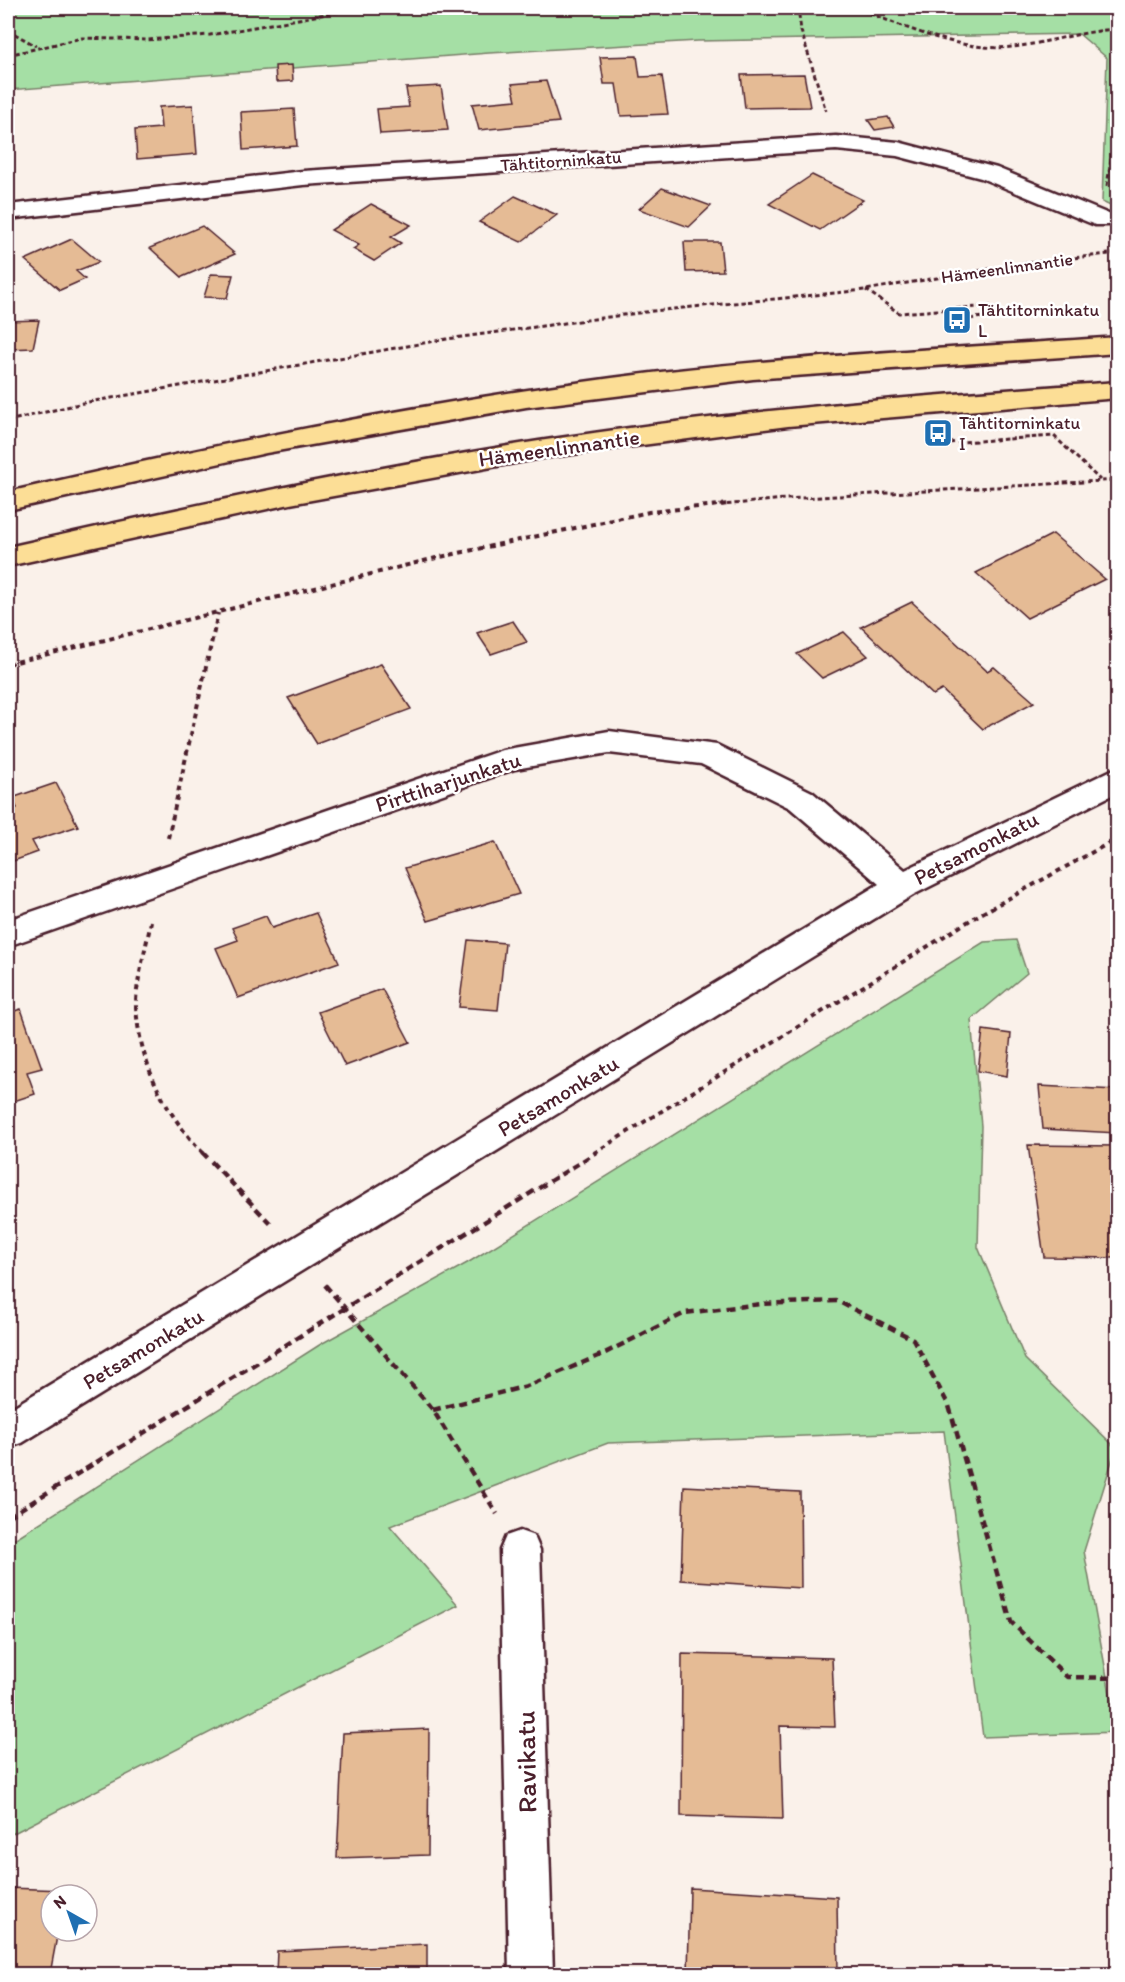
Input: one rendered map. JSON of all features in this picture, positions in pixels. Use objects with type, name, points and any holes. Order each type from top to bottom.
[{"type":"main road","points":[[8,501],[180,460],[440,411],[702,376],[1118,345]]},
{"type":"main road","name":"Hämeenlinnantie","points":[[8,557],[206,510],[463,462],[714,426],[1011,397],[1118,390]]},
{"type":"street","name":"Tähtitorninkatu","points":[[8,212],[303,178],[836,143],[898,149],[989,173],[1103,220]]},
{"type":"street","name":"Pirttiharjunkatu","points":[[8,933],[513,758],[609,742],[706,753],[801,800],[902,886]]},
{"type":"street","name":"Petsamonkatu","points":[[8,1430],[902,886],[1118,778]]},
{"type":"street","name":"Ravikatu","points":[[520,1550],[531,1974]]},
{"type":"path","points":[[8,55],[37,46],[82,38],[147,40],[210,35],[359,8]]},
{"type":"path","points":[[798,8],[801,31],[836,143]]},
{"type":"path","points":[[856,8],[921,33],[965,44],[1010,48],[1118,29]]},
{"type":"path","points":[[8,30],[37,46]]},
{"type":"path","points":[[1103,220],[1118,112]]},
{"type":"path","name":"Hämeenlinnantie","points":[[8,421],[179,385],[447,339],[653,311],[865,290],[1020,264],[1118,253]]},
{"type":"path","points":[[865,290],[899,313],[992,306],[996,315],[967,319]]},
{"type":"path","points":[[938,433],[947,443],[1054,436],[1101,481]]},
{"type":"path","points":[[8,664],[436,558],[649,512],[785,499],[1118,480]]},
{"type":"path","points":[[218,613],[159,881],[136,1005],[147,1069],[180,1129],[299,1255]]},
{"type":"path","points":[[8,1517],[343,1307],[977,916],[1118,838]]},
{"type":"path","points":[[433,1410],[527,1386],[601,1355],[685,1313],[761,1304],[837,1301],[913,1339],[924,1358],[949,1406],[1011,1622],[1067,1677],[1118,1678]]},
{"type":"path","points":[[343,1307],[433,1410],[520,1550]]},
{"type":"green space","points":[[8,8],[1117,8],[1117,209],[1102,202],[1107,58],[1079,34],[698,41],[489,53],[8,90]]},
{"type":"green space","points":[[1016,940],[1027,973],[971,1020],[981,1126],[978,1247],[1025,1359],[1116,1448],[1084,1551],[1117,1732],[983,1737],[944,1431],[608,1443],[390,1526],[458,1605],[8,1836],[8,1543],[321,1344],[469,1262],[984,942]]},
{"type":"building","points":[[637,56],[640,77],[662,76],[668,114],[621,116],[616,84],[604,84],[600,57]]},
{"type":"building","points":[[292,65],[293,81],[276,82],[275,66]]},
{"type":"building","points":[[804,74],[810,107],[745,108],[741,75]]},
{"type":"building","points":[[546,81],[559,122],[479,130],[472,104],[516,100],[512,84]]},
{"type":"building","points":[[441,86],[448,130],[380,134],[377,109],[409,107],[406,88]]},
{"type":"building","points":[[193,105],[197,154],[137,159],[135,130],[161,128],[159,107]]},
{"type":"building","points":[[294,109],[297,146],[243,150],[241,112]]},
{"type":"building","points":[[888,117],[894,127],[875,130],[868,120]]},
{"type":"building","points":[[812,175],[863,200],[820,230],[769,204]]},
{"type":"building","points":[[662,188],[711,206],[689,227],[639,209]]},
{"type":"building","points":[[515,196],[557,215],[521,242],[479,222]]},
{"type":"building","points":[[371,204],[411,225],[391,237],[401,243],[374,261],[353,249],[359,245],[331,230]]},
{"type":"building","points":[[202,226],[235,254],[182,277],[150,248]]},
{"type":"building","points":[[72,239],[99,262],[76,271],[85,279],[60,290],[25,260]]},
{"type":"building","points":[[684,242],[720,242],[723,271],[686,272]]},
{"type":"building","points":[[211,274],[233,275],[227,298],[204,297]]},
{"type":"building","points":[[39,320],[33,348],[8,349],[8,321]]},
{"type":"building","points":[[1053,534],[1105,579],[1027,618],[976,573]]},
{"type":"building","points":[[912,602],[987,671],[994,667],[1034,702],[983,729],[942,690],[933,695],[861,627]]},
{"type":"building","points":[[513,621],[527,642],[491,654],[477,633]]},
{"type":"building","points":[[844,632],[868,656],[822,678],[797,654]]},
{"type":"building","points":[[381,664],[411,709],[317,744],[288,698]]},
{"type":"building","points":[[56,783],[78,826],[32,841],[38,852],[8,863],[8,812],[17,808],[12,798]]},
{"type":"building","points":[[495,842],[519,894],[428,921],[405,868]]},
{"type":"building","points":[[316,913],[339,962],[238,998],[216,948],[238,940],[232,928],[266,916],[272,928]]},
{"type":"building","points":[[468,940],[505,943],[498,1010],[459,1007]]},
{"type":"building","points":[[382,989],[410,1042],[345,1066],[318,1012]]},
{"type":"building","points":[[21,1009],[42,1068],[27,1072],[35,1094],[8,1103],[8,1013]]},
{"type":"building","points":[[983,1030],[1011,1034],[1007,1076],[978,1071]]},
{"type":"building","points":[[1039,1086],[1116,1090],[1118,1133],[1043,1129]]},
{"type":"building","points":[[1028,1145],[1118,1146],[1118,1258],[1044,1257]]},
{"type":"building","points":[[684,1486],[800,1492],[801,1588],[681,1580]]},
{"type":"building","points":[[682,1654],[832,1658],[835,1727],[780,1726],[783,1819],[681,1816]]},
{"type":"building","points":[[429,1729],[428,1855],[337,1858],[343,1733]]},
{"type":"building","points":[[8,1888],[39,1889],[39,1943],[56,1943],[50,1974],[8,1974]]},
{"type":"building","points":[[690,1888],[837,1897],[838,1974],[688,1974]]},
{"type":"building","points":[[427,1944],[427,1974],[276,1974],[277,1951]]},
{"type":"place","name":"Tähtitorninkatu L","points":[[957,320]]},
{"type":"place","name":"Tähtitorninkatu I","points":[[938,433]]}]
